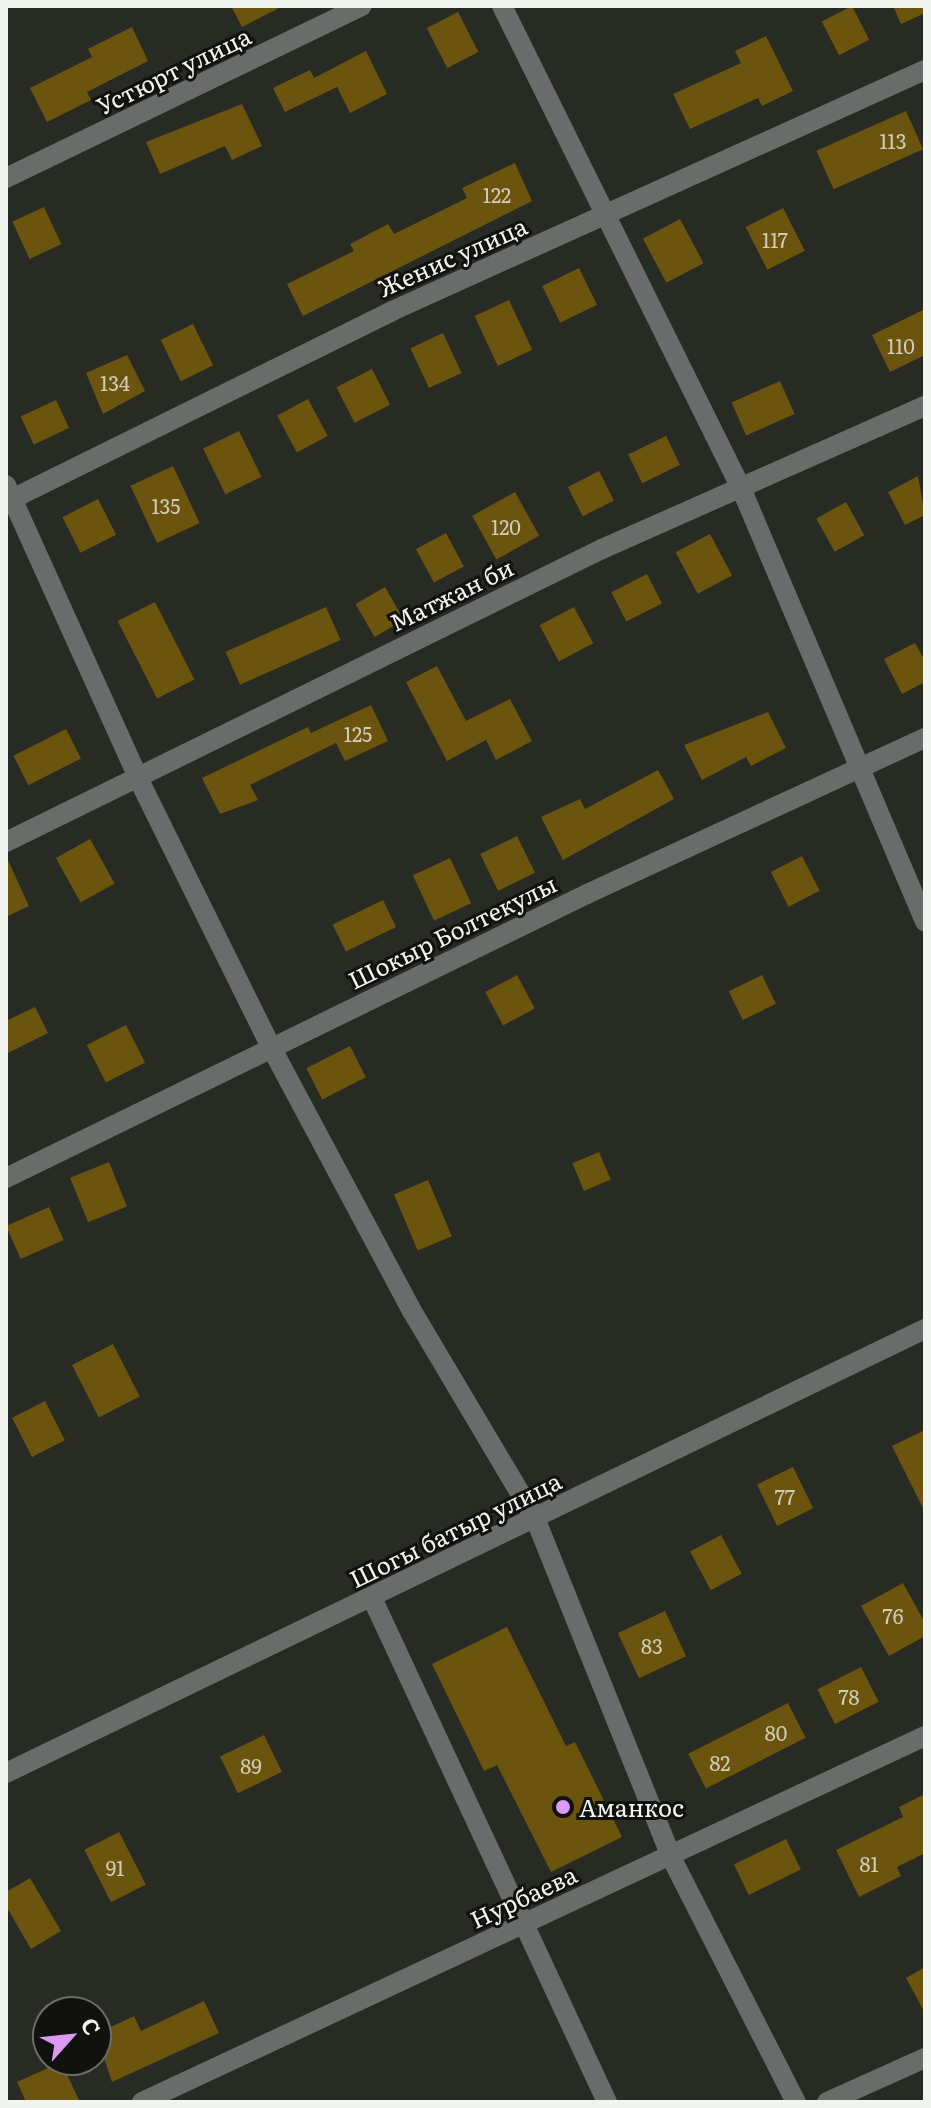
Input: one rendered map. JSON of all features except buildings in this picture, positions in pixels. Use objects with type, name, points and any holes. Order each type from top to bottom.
[{"type":"street","name":"Устюрт улица","points":[[6,178],[362,6]]},
{"type":"street","points":[[502,6],[609,213],[741,488],[863,766],[925,922]]},
{"type":"street","name":"Женис улица","points":[[8,495],[392,311],[925,70]]},
{"type":"street","name":"Матжан би","points":[[6,842],[602,549],[925,406]]},
{"type":"street","points":[[8,495],[138,778],[271,1047],[412,1311],[535,1518],[671,1857],[796,2102]]},
{"type":"street","name":"Шокыр Болтекулы","points":[[6,1178],[271,1047],[925,738]]},
{"type":"street","name":"Шогы батыр улица","points":[[6,1773],[373,1600],[925,1329]]},
{"type":"street","points":[[373,1600],[521,1926],[607,2102]]},
{"type":"street","name":"Нурбаева","points":[[142,2102],[925,1736]]},
{"type":"street","points":[[827,2102],[925,2058]]},
{"type":"place","name":"Аманкос","points":[[563,1807]]}]
